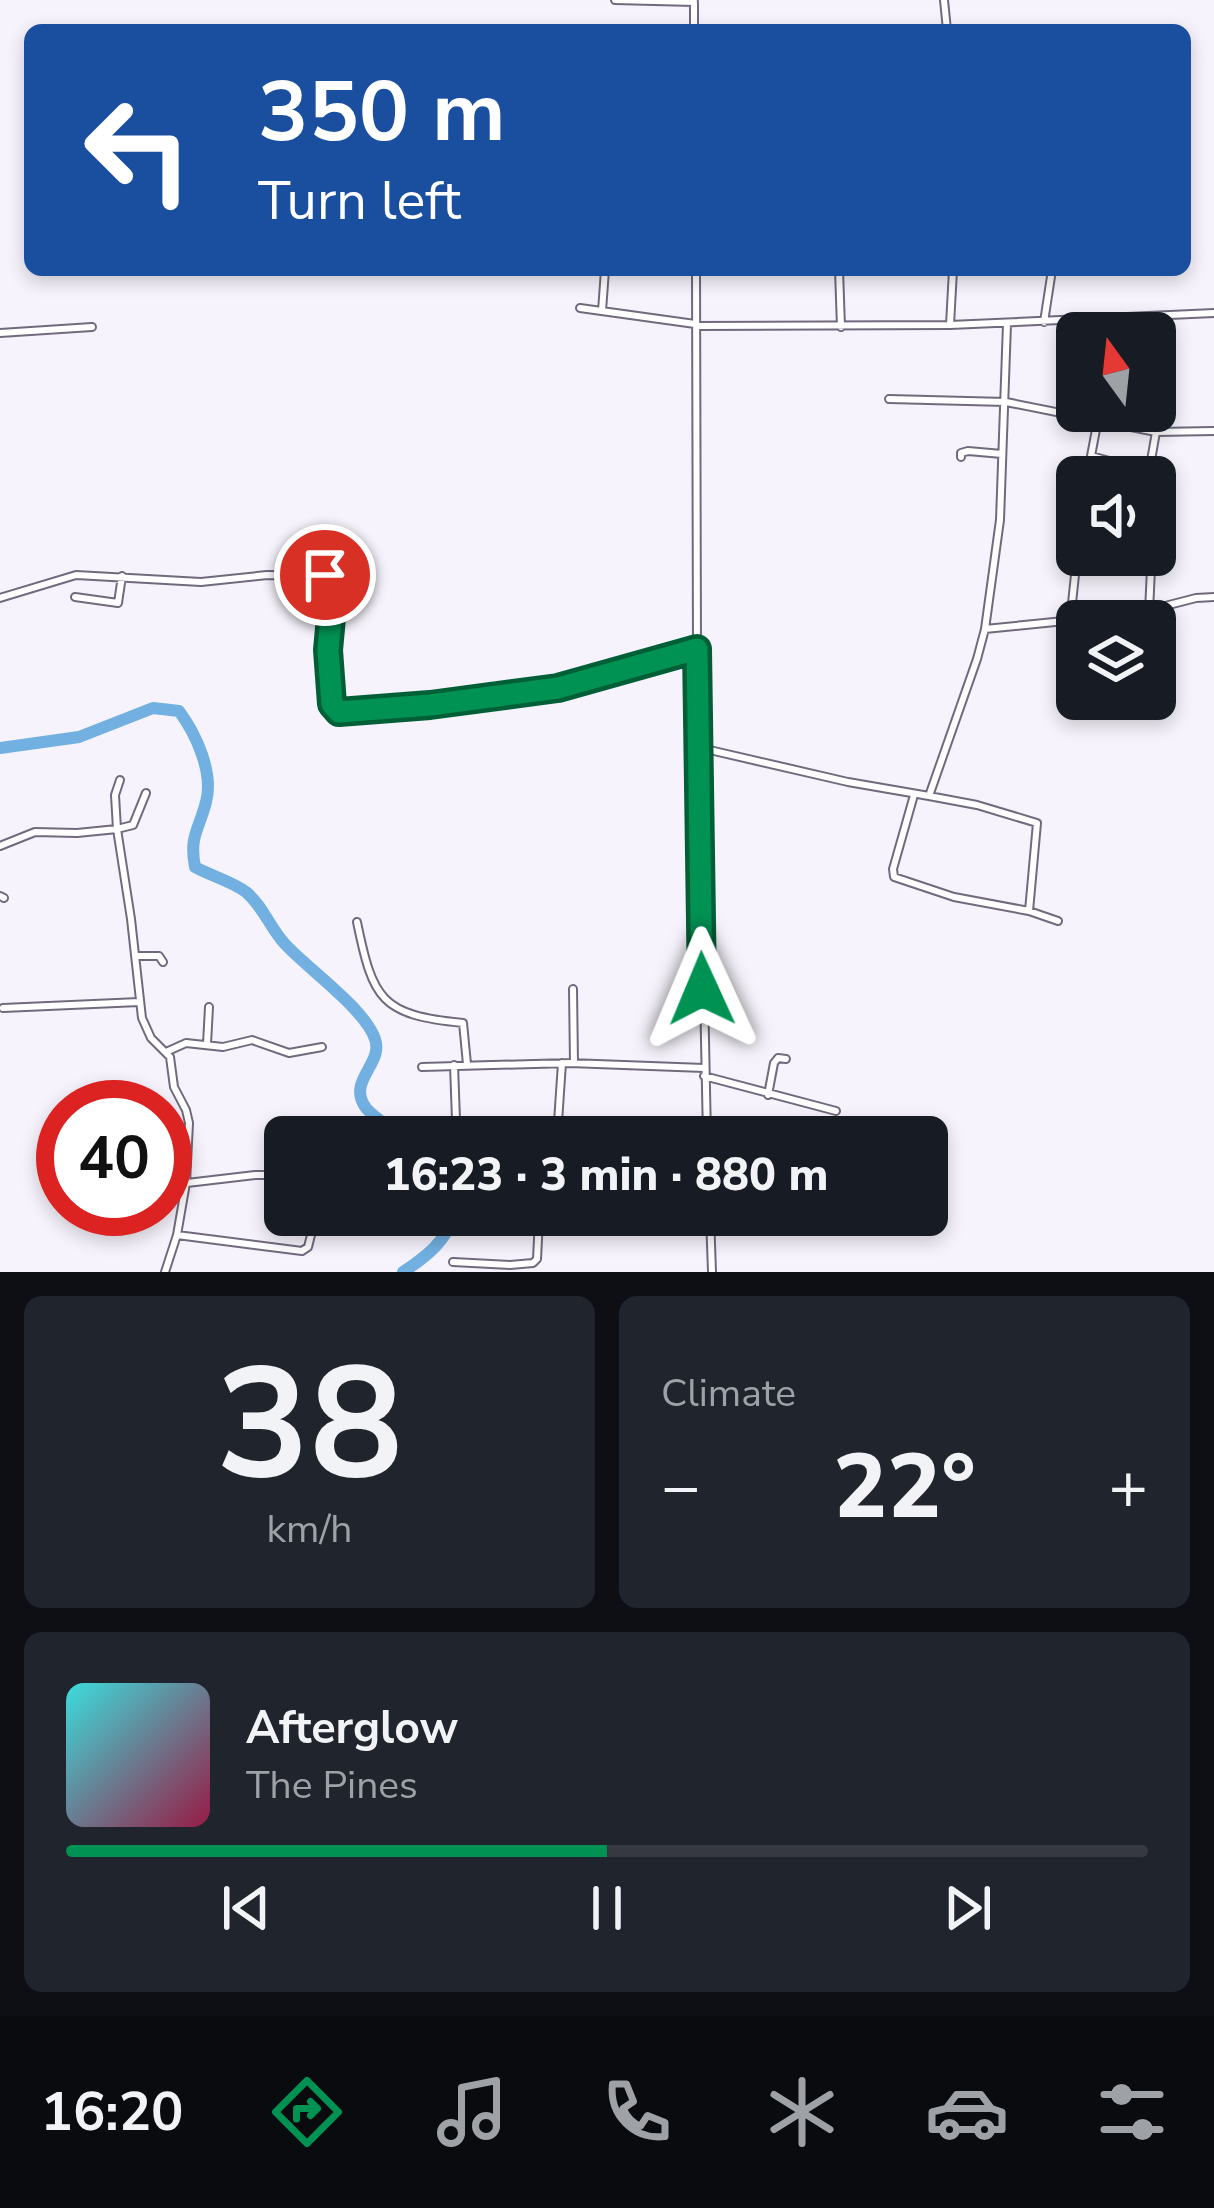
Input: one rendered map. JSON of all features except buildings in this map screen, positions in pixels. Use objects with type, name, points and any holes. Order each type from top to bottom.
[{"type":"street","points":[[615,0],[694,1]]},
{"type":"street","points":[[602,311],[605,276]]},
{"type":"street","points":[[696,276],[705,1116]]},
{"type":"street","points":[[839,276],[841,327]]},
{"type":"street","points":[[950,325],[952,276]]},
{"type":"street","points":[[1044,322],[1051,276]]},
{"type":"street","points":[[580,308],[696,325],[841,327],[1214,313]]},
{"type":"street","points":[[929,796],[985,628],[1000,520],[1007,324]]},
{"type":"street","points":[[0,333],[92,327]]},
{"type":"street","points":[[889,399],[1006,402],[1056,411]]},
{"type":"street","points":[[1152,456],[1156,432],[1214,430]]},
{"type":"street","points":[[961,458],[963,451],[1002,454]]},
{"type":"street","points":[[1072,600],[1077,556],[1151,568],[1150,600]]},
{"type":"street","points":[[0,598],[69,576],[201,582],[260,575],[328,576],[334,590],[328,650],[330,693],[339,712],[558,688],[697,649]]},
{"type":"street","points":[[75,597],[118,603],[122,576]]},
{"type":"street","points":[[1176,604],[1214,597]]},
{"type":"street","points":[[985,628],[1056,623]]},
{"type":"street","points":[[700,748],[963,802],[1037,823],[1029,911]]},
{"type":"street","points":[[120,780],[115,801],[117,829],[140,1002],[146,1030],[166,1052],[174,1080]]},
{"type":"street","points":[[0,846],[35,832],[77,833],[133,824],[146,793]]},
{"type":"street","points":[[914,795],[894,877],[1058,921]]},
{"type":"street","points":[[357,922],[375,987],[400,1010],[465,1025],[467,1064]]},
{"type":"street","points":[[135,956],[160,956],[164,962]]},
{"type":"street","points":[[573,989],[574,1064]]},
{"type":"street","points":[[3,1008],[140,1002]]},
{"type":"street","points":[[207,1044],[209,1007]]},
{"type":"street","points":[[166,1052],[186,1042],[226,1046],[252,1040],[289,1053],[322,1047]]},
{"type":"street","points":[[768,1095],[774,1063],[786,1059]]},
{"type":"street","points":[[558,1116],[562,1063]]},
{"type":"street","points":[[422,1067],[562,1063],[704,1072],[768,1095],[836,1111]]},
{"type":"street","points":[[454,1065],[456,1116]]},
{"type":"street","points":[[192,1182],[264,1175]]},
{"type":"street","points":[[166,1272],[176,1236]]},
{"type":"street","points":[[183,1236],[284,1250],[303,1250],[311,1236]]},
{"type":"street","points":[[453,1262],[509,1269],[536,1261],[538,1236]]},
{"type":"street","points":[[711,1236],[712,1272]]},
{"type":"waterway","points":[[0,748],[79,737],[153,708],[179,711],[197,742],[208,779],[194,840],[195,867],[246,892],[285,944],[369,1027],[375,1057],[360,1089],[366,1108],[375,1116]]},
{"type":"waterway","points":[[403,1272],[443,1236]]},
{"type":"route","points":[[325,575],[334,585],[328,666],[332,704],[339,712],[558,688],[697,649],[702,989]]}]
